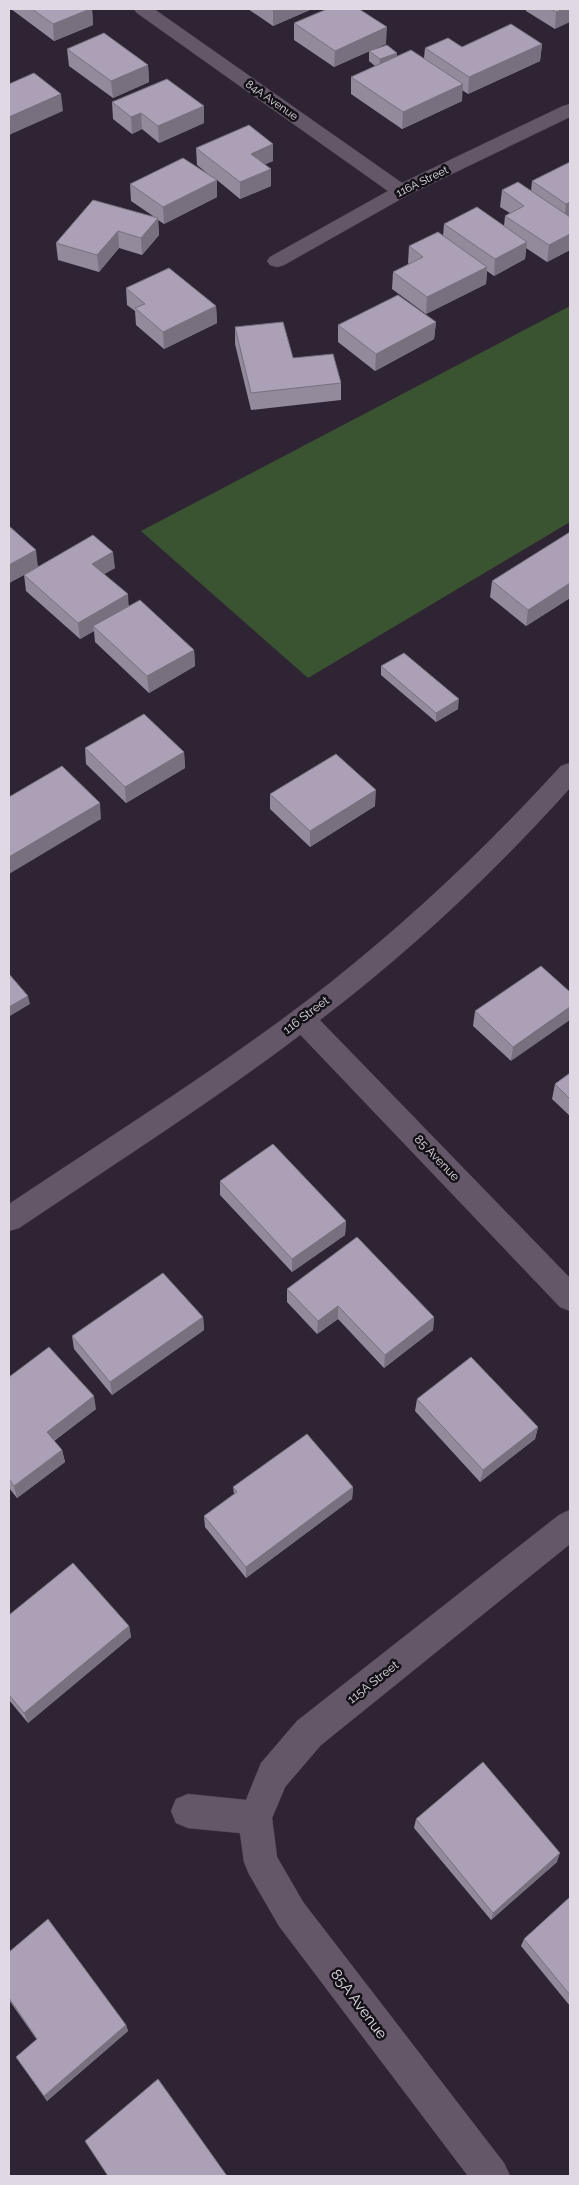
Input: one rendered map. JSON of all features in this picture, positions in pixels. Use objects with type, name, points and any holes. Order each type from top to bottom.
[{"type":"street","name":"84A Avenue","points":[[143,9],[401,191]]},
{"type":"street","name":"116A Street","points":[[277,261],[401,191],[570,110]]},
{"type":"street","name":"116 Street","points":[[9,1219],[224,1076],[302,1019],[389,949],[464,882],[531,816],[570,772]]},
{"type":"street","name":"85 Avenue","points":[[302,1019],[570,1298]]},
{"type":"street","name":"115A Street","points":[[255,1818],[272,1775],[310,1733],[570,1525]]},
{"type":"street","points":[[188,1811],[255,1818]]},
{"type":"street","name":"85A Avenue","points":[[255,1818],[262,1862],[290,1914],[491,2176]]},
{"type":"green space","points":[[570,306],[570,522],[308,678],[141,531]]},
{"type":"building","points":[[32,9],[90,9],[53,24]]},
{"type":"building","points":[[327,9],[359,9],[387,27],[335,51],[294,23]]},
{"type":"building","points":[[551,9],[564,9],[556,12]]},
{"type":"building","points":[[511,24],[542,44],[469,77],[425,48],[448,38],[462,47]]},
{"type":"building","points":[[104,33],[148,65],[111,81],[67,49]]},
{"type":"building","points":[[387,45],[397,53],[380,59],[369,51]]},
{"type":"building","points":[[411,50],[463,84],[403,112],[351,77]]},
{"type":"building","points":[[34,73],[61,94],[9,117],[9,84]]},
{"type":"building","points":[[167,79],[204,106],[158,126],[141,113],[131,117],[112,102]]},
{"type":"building","points":[[249,125],[273,144],[251,154],[271,169],[240,182],[196,148]]},
{"type":"building","points":[[183,158],[217,180],[163,207],[130,184]]},
{"type":"building","points":[[570,162],[570,202],[566,204],[532,181]]},
{"type":"building","points":[[518,182],[570,217],[570,234],[549,245],[505,216],[524,206],[502,190]]},
{"type":"building","points":[[93,200],[158,218],[141,238],[118,231],[97,255],[56,243]]},
{"type":"building","points":[[477,207],[527,242],[495,259],[444,224]]},
{"type":"building","points":[[438,232],[487,267],[427,297],[393,272],[423,257],[409,246]]},
{"type":"building","points":[[169,268],[216,306],[163,332],[135,308],[145,304],[126,288]]},
{"type":"building","points":[[398,295],[436,322],[376,354],[338,325]]},
{"type":"building","points":[[283,322],[293,358],[333,354],[341,383],[251,393],[235,327]]},
{"type":"building","points":[[9,526],[36,550],[9,565]]},
{"type":"building","points":[[570,532],[570,583],[528,610],[492,581]]},
{"type":"building","points":[[93,535],[113,552],[92,564],[128,594],[78,623],[24,575]]},
{"type":"building","points":[[140,600],[194,650],[147,676],[93,626]]},
{"type":"building","points":[[404,653],[459,699],[436,713],[381,666]]},
{"type":"building","points":[[144,714],[184,752],[125,787],[85,748]]},
{"type":"building","points":[[336,754],[376,790],[310,831],[270,794]]},
{"type":"building","points":[[62,766],[100,803],[9,857],[9,797]]},
{"type":"building","points":[[541,966],[570,992],[570,1007],[513,1047],[475,1011]]},
{"type":"building","points":[[9,974],[28,996],[9,1007]]},
{"type":"building","points":[[570,1073],[570,1099],[555,1084]]},
{"type":"building","points":[[273,1144],[346,1221],[292,1259],[220,1181]]},
{"type":"building","points":[[357,1237],[434,1317],[385,1355],[338,1306],[318,1321],[287,1289]]},
{"type":"building","points":[[163,1273],[203,1317],[110,1382],[72,1336]]},
{"type":"building","points":[[49,1347],[94,1396],[47,1432],[62,1450],[14,1486],[9,1479],[9,1377]]},
{"type":"building","points":[[471,1357],[538,1427],[483,1470],[417,1399]]},
{"type":"building","points":[[307,1434],[353,1487],[246,1567],[204,1516],[237,1492],[233,1487]]},
{"type":"building","points":[[73,1563],[129,1626],[24,1713],[9,1695],[9,1615]]},
{"type":"building","points":[[483,1762],[560,1853],[493,1913],[416,1819]]},
{"type":"building","points":[[570,1897],[570,1995],[524,1939]]},
{"type":"building","points":[[48,1919],[126,2025],[44,2096],[16,2057],[37,2039],[9,1998],[9,1952]]},
{"type":"building","points":[[158,2079],[227,2176],[108,2176],[85,2141]]}]
